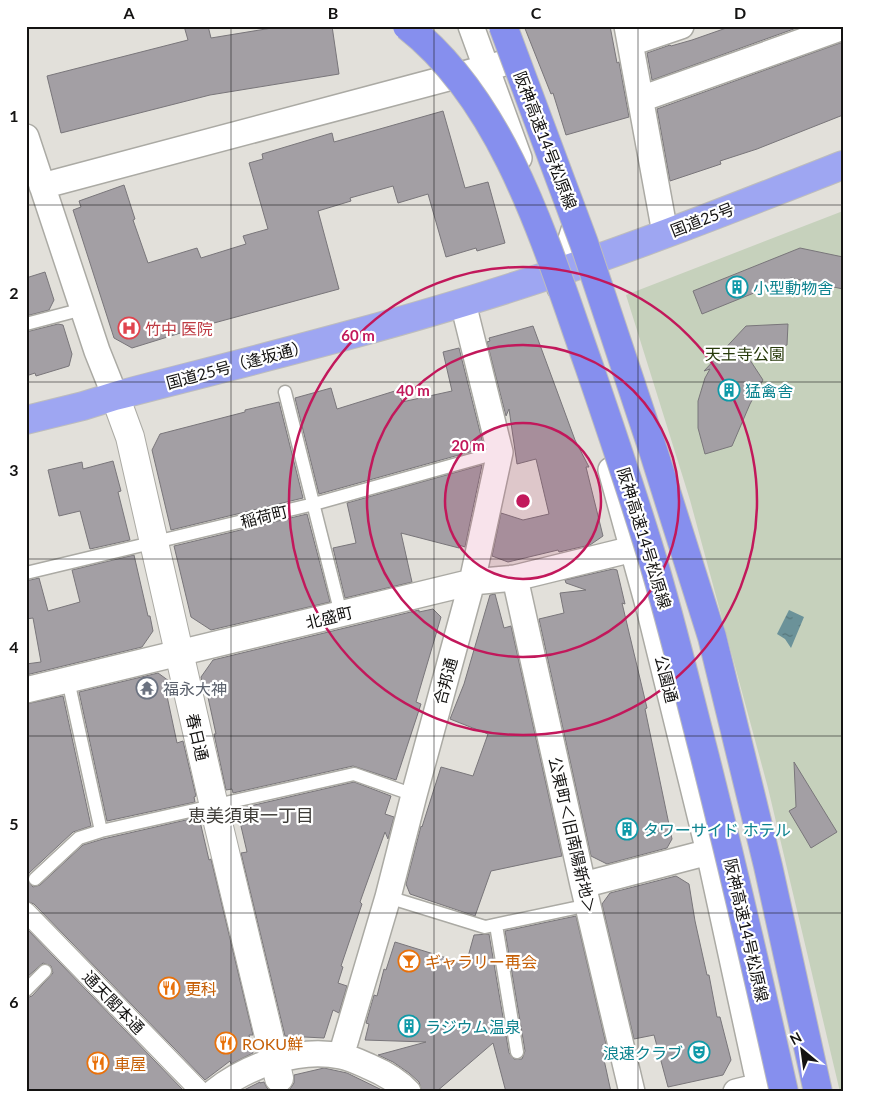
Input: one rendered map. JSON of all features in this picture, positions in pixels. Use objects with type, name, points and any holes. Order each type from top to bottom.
[{"type":"highway","name":"阪神高速14号松原線","points":[[407,26],[447,63],[474,98],[496,134],[516,174],[564,297],[621,459],[651,552],[672,628],[750,936],[769,1090]]},
{"type":"highway","name":"阪神高速14号松原線","points":[[504,26],[584,243],[653,450],[712,637],[768,866],[818,1092]]},
{"type":"highway","name":"国道25号","points":[[561,270],[665,233],[843,165]]},
{"type":"highway","name":"国道25号（逢坂通）","points":[[26,420],[463,303],[561,270]]},
{"type":"street","points":[[471,26],[546,234],[561,270]]},
{"type":"street","points":[[504,26],[576,224],[561,270]]},
{"type":"street","points":[[665,233],[629,35],[681,26]]},
{"type":"street","points":[[641,99],[843,27]]},
{"type":"street","points":[[42,186],[516,60]]},
{"type":"street","points":[[26,137],[97,351],[115,396]]},
{"type":"street","name":"公園通","points":[[561,270],[558,310],[612,474],[633,548],[769,1090]]},
{"type":"street","name":"合邦通","points":[[341,1056],[388,897],[472,582],[500,452],[463,303]]},
{"type":"street","name":"春日通","points":[[115,396],[130,437],[178,653],[277,1070]]},
{"type":"street","name":"北盛町","points":[[26,690],[472,582],[515,578],[633,548]]},
{"type":"street","name":"公東町＜旧南陽新地＞","points":[[515,578],[632,1092]]},
{"type":"street","points":[[586,895],[709,852]]},
{"type":"street","name":"通天閣本通","points":[[26,912],[201,1092]]},
{"type":"street","points":[[214,1092],[238,1075],[277,1070],[296,1056],[323,1054],[341,1056],[383,1072],[408,1092]]},
{"type":"street","points":[[736,1092],[769,1090]]},
{"type":"lane","points":[[26,324],[83,309]]},
{"type":"lane","points":[[286,392],[341,614]]},
{"type":"lane","name":"稲荷町","points":[[26,573],[314,504],[500,452]]},
{"type":"lane","points":[[68,680],[101,831]]},
{"type":"lane","points":[[35,879],[79,838],[101,831],[354,774],[414,795]]},
{"type":"lane","points":[[388,897],[485,927],[586,895]]},
{"type":"lane","points":[[496,925],[517,1052]]},
{"type":"lane","points":[[26,990],[45,971]]},
{"type":"green space","name":"天王寺公園","points":[[843,211],[843,1092],[840,1092],[768,788],[690,500],[626,295]]},
{"type":"water","points":[[789,610],[804,617],[791,648],[785,639],[777,634]]},
{"type":"building","points":[[184,26],[208,26],[211,38],[284,26],[332,26],[339,74],[210,95],[61,133],[47,76],[188,40]]},
{"type":"building","points":[[524,26],[610,26],[629,117],[566,135],[553,93],[551,94]]},
{"type":"building","points":[[732,26],[802,26],[652,80],[647,53]]},
{"type":"building","points":[[843,42],[843,115],[757,149],[720,161],[721,164],[670,181],[657,109]]},
{"type":"building","points":[[443,111],[465,188],[488,182],[505,243],[477,251],[476,248],[446,257],[428,194],[398,203],[393,186],[350,198],[351,201],[318,211],[339,289],[203,326],[132,348],[114,338],[73,210],[81,207],[79,201],[124,185],[135,219],[133,220],[148,263],[197,248],[201,258],[246,244],[243,236],[268,229],[249,163],[263,159],[262,154],[332,133],[334,142]]},
{"type":"building","points":[[800,248],[843,257],[843,289],[791,278],[702,314],[693,291]]},
{"type":"building","points":[[45,272],[54,300],[49,310],[26,316],[26,278]]},
{"type":"building","points":[[58,324],[63,325],[72,354],[69,366],[36,376],[35,373],[26,376],[26,332]]},
{"type":"building","name":"猛禽舎","points":[[788,324],[787,345],[748,357],[763,380],[750,404],[732,446],[705,454],[698,428],[698,401],[705,378],[710,369],[704,371],[746,326]]},
{"type":"building","points":[[533,326],[575,440],[589,467],[586,467],[603,536],[590,545],[559,552],[558,550],[508,562],[492,556],[501,513],[523,520],[549,514],[536,459],[517,464],[509,409],[506,416],[487,342],[490,341],[489,338]]},
{"type":"building","points":[[459,348],[484,448],[319,494],[295,398],[331,388],[337,409],[398,390],[402,402],[452,391],[443,352]]},
{"type":"building","points":[[279,402],[303,498],[171,530],[152,450],[160,434]]},
{"type":"building","points":[[113,461],[121,491],[118,492],[130,540],[90,549],[80,511],[59,516],[48,470],[82,462],[83,469]]},
{"type":"building","points":[[482,465],[465,547],[459,545],[459,548],[401,533],[412,582],[345,598],[333,548],[356,543],[347,503]]},
{"type":"building","points":[[307,514],[330,602],[211,630],[191,617],[174,546]]},
{"type":"building","points":[[134,555],[153,631],[142,647],[26,675],[26,664],[41,662],[33,618],[26,619],[26,581],[39,578],[48,611],[80,602],[72,570]]},
{"type":"building","points":[[613,569],[617,570],[625,604],[622,603],[647,708],[645,709],[672,839],[667,848],[607,864],[591,856],[539,619],[564,613],[560,593],[586,590],[566,583],[565,580]]},
{"type":"building","points":[[495,594],[504,628],[511,626],[562,856],[491,871],[475,916],[410,894],[406,884],[421,826],[441,767],[473,776],[488,734],[450,719],[464,684],[490,595]]},
{"type":"building","points":[[433,609],[441,617],[416,702],[421,704],[396,780],[353,766],[233,793],[232,789],[226,790],[206,688],[203,688],[201,677],[213,660],[419,610],[419,612]]},
{"type":"building","points":[[158,673],[169,681],[173,695],[167,696],[177,743],[183,741],[196,796],[194,797],[195,802],[107,821],[79,692]]},
{"type":"building","points":[[63,696],[91,826],[73,832],[29,873],[27,881],[33,887],[40,885],[83,845],[199,817],[209,860],[211,859],[253,1035],[249,1035],[253,1053],[231,1064],[230,1061],[205,1080],[34,904],[26,901],[26,704]]},
{"type":"building","points":[[794,762],[837,832],[811,848],[789,811],[796,807]]},
{"type":"building","points":[[354,782],[391,796],[385,814],[394,817],[388,839],[385,832],[360,902],[362,904],[341,966],[343,967],[338,983],[347,986],[339,1013],[333,1010],[324,1038],[285,1036],[241,853],[247,852],[237,809]]},
{"type":"building","points":[[676,876],[689,884],[695,921],[707,975],[709,975],[717,1017],[720,1017],[731,1060],[723,1075],[668,1087],[654,1035],[634,1039],[602,904],[610,893]]},
{"type":"building","points":[[576,916],[606,1044],[602,1045],[603,1055],[611,1092],[506,1092],[493,1043],[436,1092],[422,1092],[419,1082],[409,1073],[378,1055],[426,1042],[365,1040],[369,1024],[366,1023],[374,995],[377,996],[384,969],[386,970],[395,942],[466,964],[474,935],[489,934],[509,1053],[514,1059],[522,1059],[525,1051],[505,931]]},
{"type":"building","points":[[26,928],[185,1092],[26,1092],[26,998],[32,996],[53,973],[51,966],[43,963],[26,978]]},
{"type":"building","points":[[324,1068],[347,1073],[386,1092],[285,1092],[294,1083],[294,1075]]},
{"type":"building","points":[[260,1082],[264,1082],[272,1092],[240,1092]]},
{"type":"place","name":"小型動物舎","points":[[737,287]]},
{"type":"place","name":"竹中 医院","points":[[129,328]]},
{"type":"place","name":"猛禽舎","points":[[729,390]]},
{"type":"place","name":"福永大神","points":[[147,688]]},
{"type":"place","name":"タワーサイド ホテル","points":[[627,829]]},
{"type":"place","name":"ギャラリー再会","points":[[409,961]]},
{"type":"place","name":"更科","points":[[169,988]]},
{"type":"place","name":"ラジウム温泉","points":[[409,1026]]},
{"type":"place","name":"ROKU鮮","points":[[226,1043]]},
{"type":"place","name":"浪速クラブ","points":[[699,1052]]},
{"type":"place","name":"車屋","points":[[98,1063]]},
{"type":"district","name":"恵美須東一丁目","points":[[251,815]]}]
